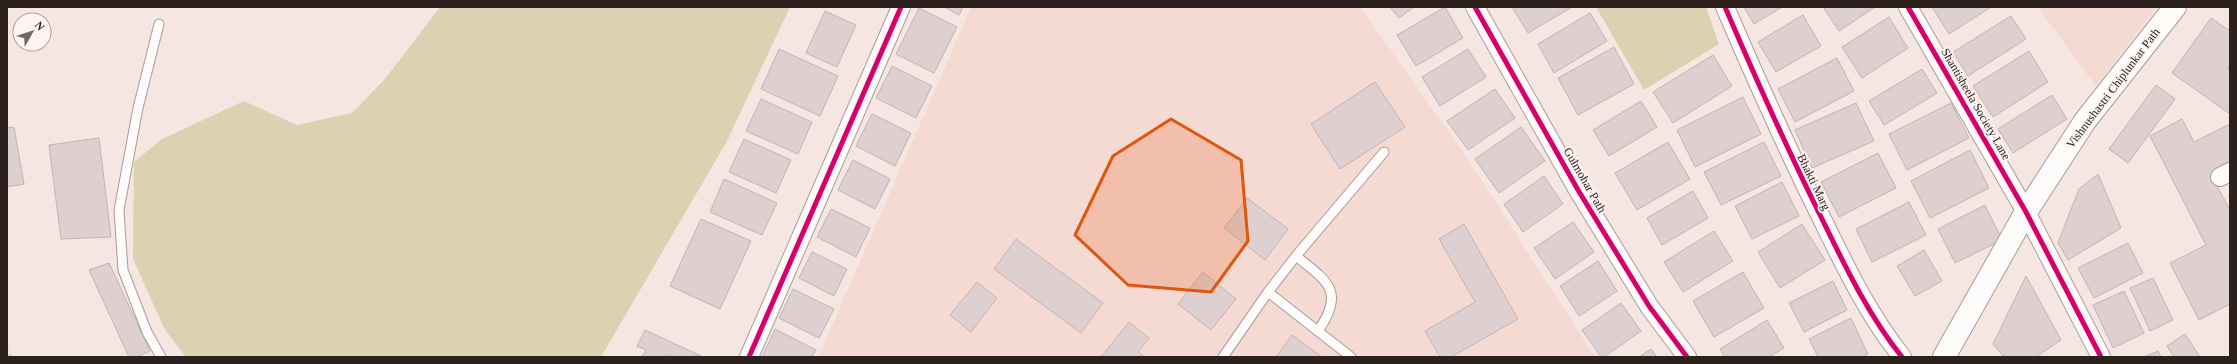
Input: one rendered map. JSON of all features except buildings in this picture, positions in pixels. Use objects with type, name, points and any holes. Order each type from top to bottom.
[{"type":"main road","name":"Vishnushastri Chiplunkar Path","points":[[1944,357],[2026,212],[2085,121],[2175,7]]},
{"type":"street","points":[[749,357],[901,7]]},
{"type":"street","name":"Gulmohar Path","points":[[1475,7],[1594,216],[1649,306],[1687,357]]},
{"type":"street","name":"Bhakti Marg","points":[[1725,7],[1786,146],[1852,280],[1887,339],[1902,357]]},
{"type":"street","name":"Shantisheela Society Lane","points":[[1908,7],[2026,212],[2101,357]]},
{"type":"lane","points":[[159,24],[138,108],[119,210],[123,270],[147,332],[160,357]]},
{"type":"lane","points":[[1223,357],[1268,292],[1296,256],[1384,152]]},
{"type":"lane","points":[[1296,256],[1326,281],[1331,290],[1332,307],[1328,317],[1318,331]]},
{"type":"lane","points":[[1268,292],[1351,357]]},
{"type":"highlighted area","points":[[1171,119],[1241,160],[1248,241],[1211,292],[1128,285],[1075,235],[1113,156]]},
{"type":"shaded area","points":[[440,7],[790,7],[727,141],[601,357],[186,357],[165,330],[133,259],[134,162],[162,139],[244,101],[297,125],[352,113],[385,79]]},
{"type":"shaded area","points":[[971,7],[1360,7],[1462,150],[1595,357],[818,357]]},
{"type":"shaded area","points":[[1596,7],[1706,7],[1719,44],[1644,90]]},
{"type":"shaded area","points":[[2038,7],[2157,7],[2096,87]]},
{"type":"railway","points":[[7,349],[11,357]]},
{"type":"cycle path","points":[[749,357],[901,7]]},
{"type":"cycle path","points":[[1475,7],[1578,190],[1649,306],[1687,357]]},
{"type":"cycle path","points":[[1725,7],[1760,88],[1840,256],[1879,325],[1902,357]]},
{"type":"cycle path","points":[[1908,7],[2026,212],[2101,357]]}]
